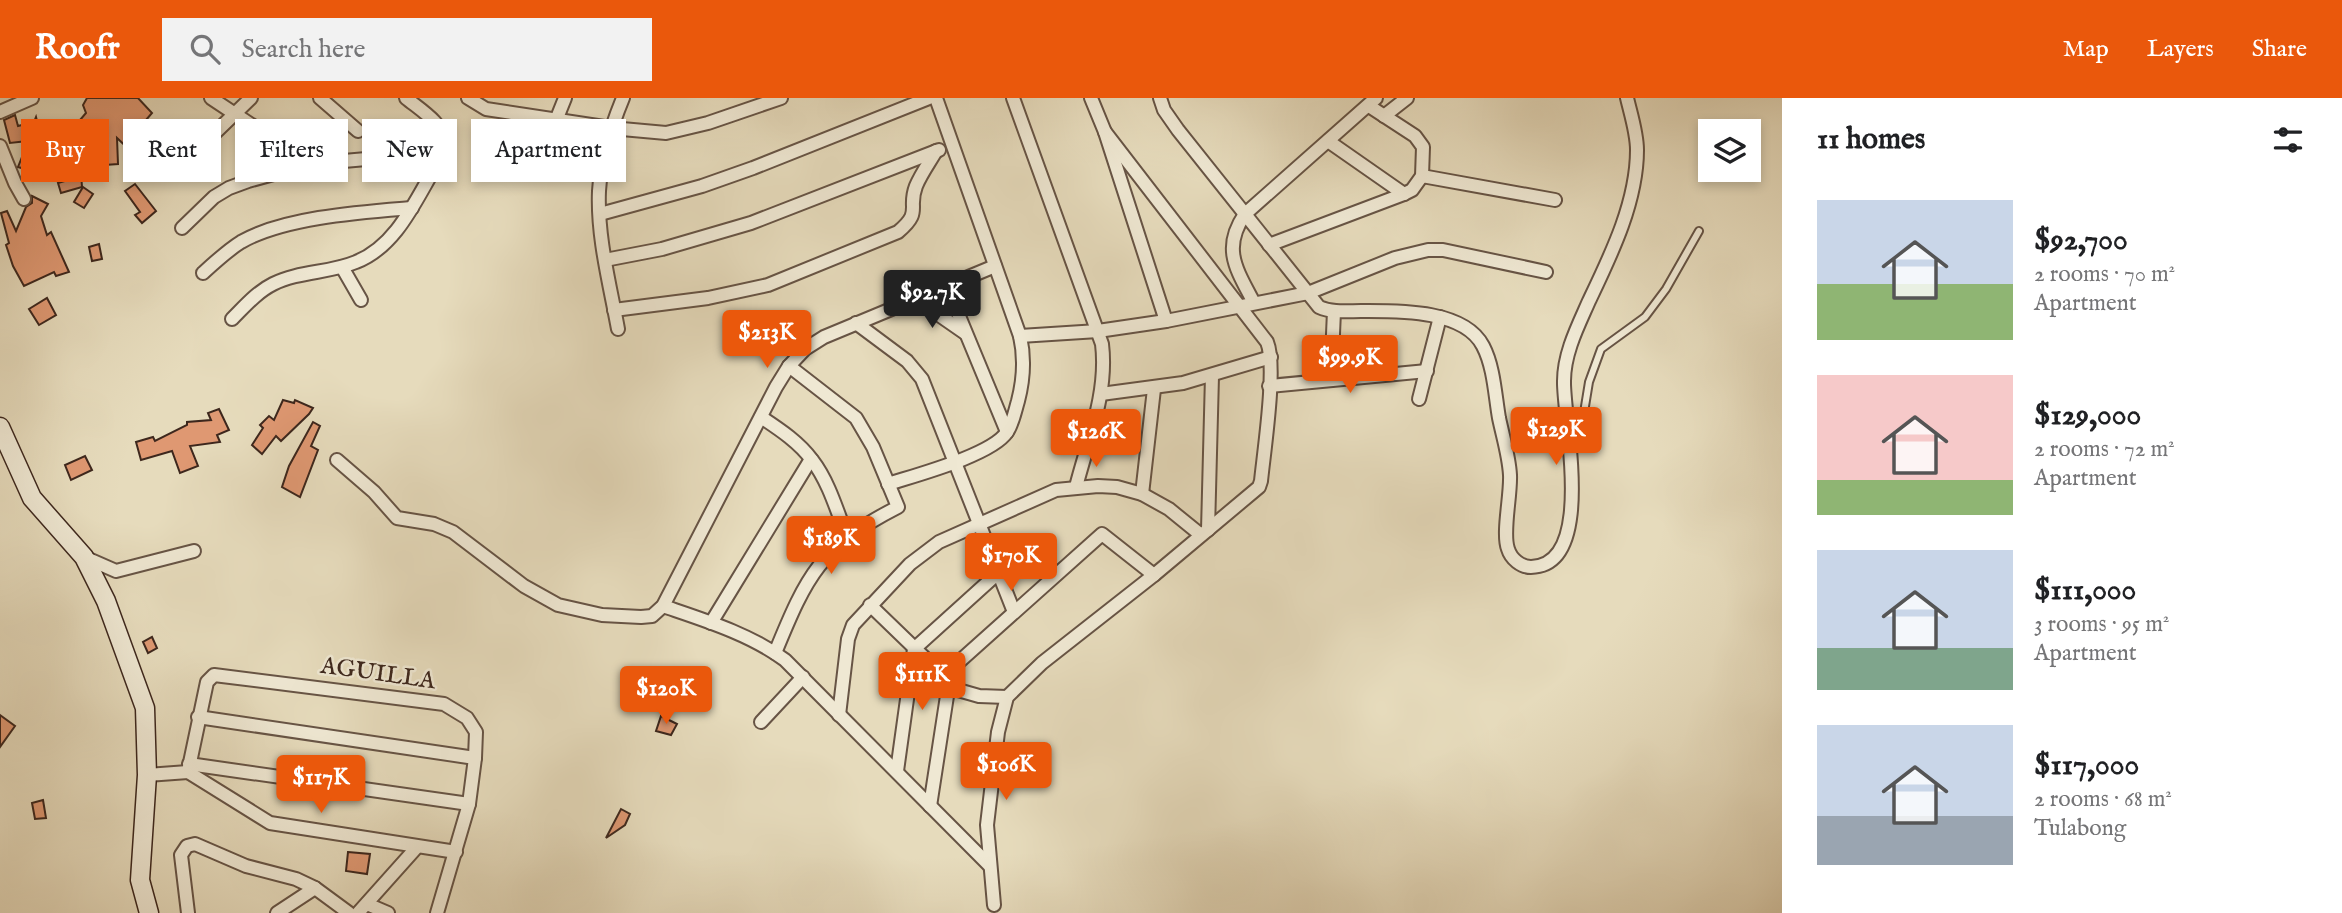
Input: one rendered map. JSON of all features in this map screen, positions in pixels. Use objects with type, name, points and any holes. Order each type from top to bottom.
[{"type":"street","points":[[0,112],[32,98]]},
{"type":"street","points":[[211,98],[242,119]]},
{"type":"street","points":[[221,127],[251,98]]},
{"type":"street","points":[[320,98],[358,131]]},
{"type":"street","points":[[405,98],[429,119]]},
{"type":"street","points":[[468,98],[562,119]]},
{"type":"street","points":[[557,118],[565,98]]},
{"type":"street","points":[[615,119],[624,98]]},
{"type":"street","points":[[626,129],[666,133],[683,130],[752,103],[780,98]]},
{"type":"street","points":[[891,98],[892,112]]},
{"type":"street","points":[[600,214],[702,186],[929,98]]},
{"type":"street","points":[[888,484],[955,461],[997,442],[1007,432],[1015,412],[1023,372],[1024,355],[1020,336],[936,98]]},
{"type":"street","points":[[1013,98],[1098,331],[1104,360],[1101,394],[1076,487]]},
{"type":"street","points":[[1091,98],[1105,132],[1166,321]]},
{"type":"street","points":[[1160,98],[1164,110],[1178,130],[1320,307],[1334,311],[1412,313],[1440,317],[1466,327],[1478,337],[1484,348],[1510,474],[1506,533],[1508,550],[1514,560],[1525,567],[1537,567],[1551,561],[1560,551],[1572,501],[1571,451],[1563,393],[1564,372],[1569,350],[1612,252],[1636,169],[1637,147],[1627,98]]},
{"type":"street","points":[[1384,116],[1407,98]]},
{"type":"street","points":[[1254,303],[1236,267],[1233,254],[1233,240],[1245,214],[1372,102],[1384,116],[1421,142],[1424,153],[1422,176],[1412,190],[1269,245]]},
{"type":"street","points":[[994,905],[987,825],[998,732],[1007,697],[1042,663],[1154,575],[1259,487],[1261,481],[1271,356],[1267,342],[1105,132]]},
{"type":"street","points":[[1328,141],[1404,194]]},
{"type":"street","points":[[606,260],[662,249],[751,223],[953,145]]},
{"type":"street","points":[[0,146],[24,199]]},
{"type":"street","points":[[614,310],[708,298],[768,285],[898,232],[910,222],[914,214],[914,190],[936,151]]},
{"type":"street","points":[[1422,176],[1555,200]]},
{"type":"street","points":[[182,228],[214,197],[229,187],[247,182]]},
{"type":"street","points":[[232,319],[259,293],[272,285],[285,279],[342,267],[373,253],[386,242],[412,208],[427,182]]},
{"type":"street","points":[[601,182],[600,214],[618,329]]},
{"type":"street","points":[[203,273],[241,242],[258,234],[334,215],[412,208]]},
{"type":"street","points":[[1020,336],[1098,331],[1166,321],[1308,293],[1395,258],[1428,250],[1443,250],[1546,272]]},
{"type":"street","points":[[337,460],[363,481],[397,518],[434,524],[453,532],[524,586],[558,605],[602,615],[652,616],[663,606],[789,366],[805,349],[824,337],[995,265]]},
{"type":"street","points":[[342,267],[361,300]]},
{"type":"street","points":[[947,287],[1007,432]]},
{"type":"street","points":[[916,299],[967,334]]},
{"type":"street","points":[[1331,380],[1334,311]]},
{"type":"street","points":[[1419,399],[1440,317]]},
{"type":"street","points":[[856,323],[916,370],[928,392],[1014,612]]},
{"type":"street","points":[[1101,394],[1154,389],[1212,376],[1271,356]]},
{"type":"street","points":[[775,653],[806,583],[816,567],[847,537],[898,508],[873,447],[856,418],[789,366]]},
{"type":"street","points":[[1269,386],[1427,371]]},
{"type":"street","points":[[1204,532],[1212,376]]},
{"type":"street","points":[[1142,494],[1154,389]]},
{"type":"street","points":[[761,417],[785,434],[811,459],[822,476],[847,537]]},
{"type":"street","points":[[0,428],[32,498],[84,557],[106,601],[145,708],[148,775],[140,880],[149,913]]},
{"type":"street","points":[[712,623],[811,459]]},
{"type":"street","points":[[839,715],[848,639],[853,625],[924,552],[939,542],[1056,490],[1076,487],[1117,488],[1142,494],[1204,532]]},
{"type":"street","points":[[930,806],[946,680],[1014,612],[1102,534],[1154,575]]},
{"type":"street","points":[[84,557],[116,571],[194,551]]},
{"type":"street","points":[[897,771],[914,649],[998,573]]},
{"type":"street","points":[[870,605],[946,680],[967,694],[1007,697]]},
{"type":"street","points":[[663,606],[712,623],[775,653],[803,677],[989,865]]},
{"type":"street","name":"AGUILLA","points":[[188,768],[207,682],[214,674],[444,704],[467,718],[475,732],[475,758],[469,804],[437,913]]},
{"type":"street","points":[[761,722],[803,677]]},
{"type":"street","points":[[198,717],[475,758]]},
{"type":"street","points":[[148,775],[188,768],[469,804]]},
{"type":"street","points":[[188,768],[270,823],[456,852]]},
{"type":"street","points":[[188,913],[181,855],[187,846],[195,844],[246,866],[296,879],[315,888],[349,913]]},
{"type":"street","points":[[363,908],[417,847]]},
{"type":"street","points":[[276,913],[315,888]]},
{"type":"street","points":[[363,908],[388,913]]},
{"type":"lane","points":[[1571,451],[1579,443],[1589,382],[1601,349],[1645,317],[1666,289],[1699,231]]},
{"type":"building","points":[[87,98],[138,98],[152,113],[147,119],[123,119],[123,144],[117,138],[118,164],[109,165],[109,119],[81,119],[86,113],[83,105]]},
{"type":"building","points":[[15,115],[18,126],[21,125],[21,142],[10,143],[4,120]]},
{"type":"building","points":[[82,182],[82,187],[61,193],[58,183]]},
{"type":"building","points":[[135,184],[156,211],[142,223],[135,215],[140,212],[125,191]]},
{"type":"building","points":[[83,187],[93,194],[84,208],[74,202]]},
{"type":"building","points":[[32,196],[48,204],[41,216],[47,235],[51,232],[69,272],[56,276],[54,272],[24,286],[6,245],[9,243],[1,213],[7,211],[16,231],[26,207],[32,203]]},
{"type":"building","points":[[99,244],[102,259],[92,261],[89,247]]},
{"type":"building","points":[[47,298],[56,315],[39,325],[29,309]]},
{"type":"building","points":[[283,400],[294,403],[295,400],[313,408],[281,441],[276,436],[262,454],[252,445],[263,428],[260,425],[269,416],[274,420]]},
{"type":"building","points":[[219,409],[229,430],[217,435],[220,442],[190,446],[198,466],[180,473],[172,451],[141,460],[136,442],[153,437],[155,441],[187,425],[187,422],[211,420],[208,413]]},
{"type":"building","points":[[313,422],[320,426],[311,446],[318,450],[300,497],[282,487],[289,466]]},
{"type":"building","points":[[85,456],[92,470],[71,480],[65,465]]},
{"type":"building","points":[[152,637],[157,648],[148,653],[143,642]]},
{"type":"building","points":[[0,715],[15,726],[0,747]]},
{"type":"building","points":[[661,716],[677,724],[671,735],[656,731]]},
{"type":"building","points":[[43,800],[46,818],[35,819],[32,803]]},
{"type":"building","points":[[621,809],[630,814],[625,825],[606,838]]},
{"type":"building","points":[[348,852],[370,854],[367,874],[346,871]]}]
